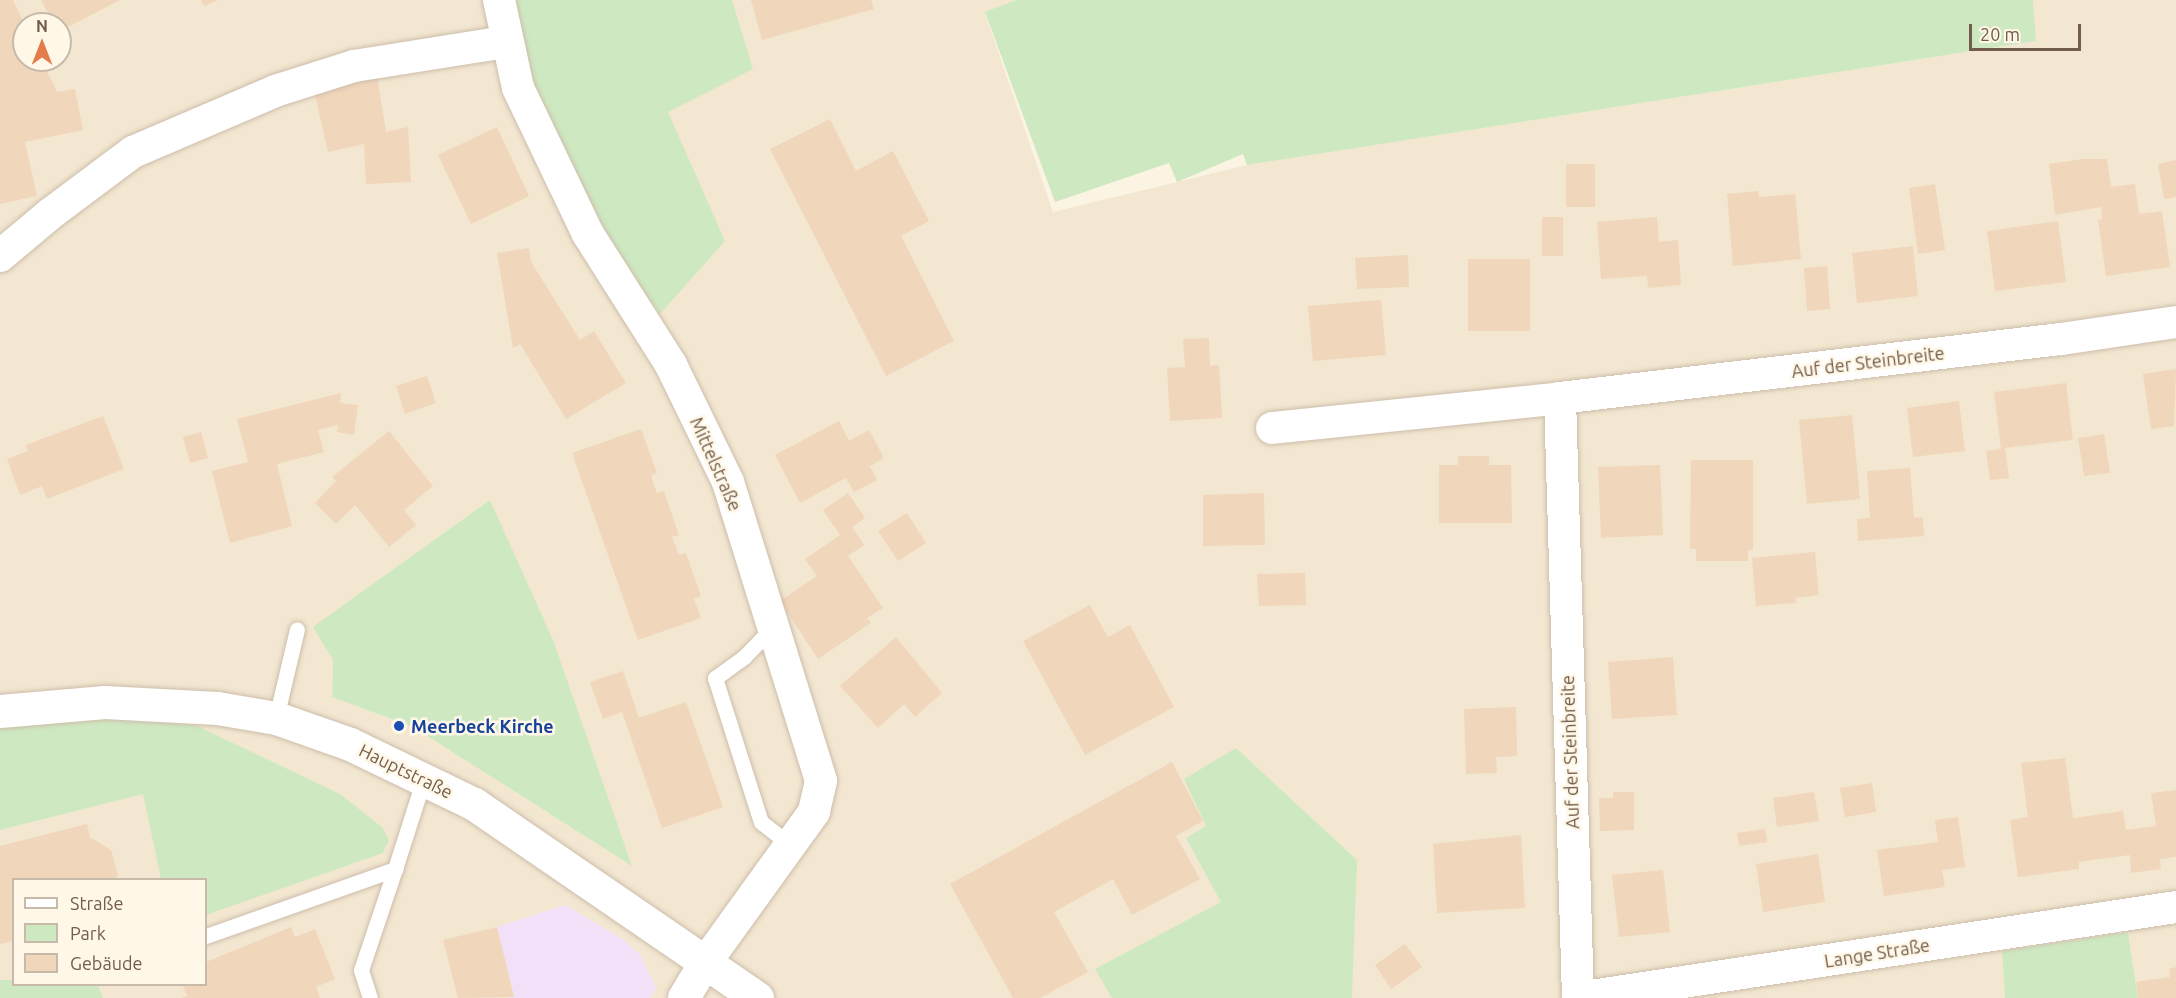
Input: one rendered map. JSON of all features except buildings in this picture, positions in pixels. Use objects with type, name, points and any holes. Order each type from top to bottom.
[{"type":"street","name":"Mittelstraße","points":[[499,0],[506,42],[518,88],[588,234],[670,365],[728,482],[775,625],[821,781],[814,812],[705,963],[684,998]]},
{"type":"street","points":[[0,256],[50,214],[134,152],[275,91],[354,66],[506,42]]},
{"type":"street","name":"Auf der Steinbreite","points":[[1272,428],[1560,398],[2061,339],[2176,322]]},
{"type":"street","name":"Auf der Steinbreite","points":[[1560,398],[1578,998]]},
{"type":"street","name":"Hauptstraße","points":[[0,711],[105,702],[217,708],[276,718],[350,744],[474,804],[757,998]]},
{"type":"street","name":"Lange Straße","points":[[1578,998],[2176,907]]},
{"type":"lane","points":[[775,625],[744,657],[715,678],[761,822],[790,845]]},
{"type":"lane","points":[[276,718],[297,629]]},
{"type":"lane","points":[[370,998],[361,970],[424,778]]},
{"type":"lane","points":[[207,936],[396,868]]},
{"type":"shaded area","points":[[0,0],[1016,0],[985,13],[1053,212],[1247,165],[2035,41],[2033,0],[2176,0],[2176,998],[2138,998],[2128,932],[2003,951],[2005,998],[0,998]],"holes":[[[333,660],[631,865],[413,727],[332,697]]]},
{"type":"shaded area","points":[[565,905],[621,938],[640,954],[656,988],[650,998],[509,998],[514,996],[497,927]]},
{"type":"green space","points":[[509,0],[732,0],[753,69],[668,112],[725,241],[660,314],[601,231],[527,81]]},
{"type":"green space","points":[[1016,0],[2033,0],[2036,41],[1247,165],[1243,154],[1177,182],[1169,163],[1055,202],[985,12]]},
{"type":"green space","points":[[490,500],[553,640],[632,866],[413,727],[332,697],[333,660],[313,627]]},
{"type":"green space","points":[[105,719],[195,725],[340,794],[383,828],[389,840],[383,853],[207,915],[207,878],[161,878],[143,794],[0,830],[0,728]]},
{"type":"green space","points":[[1236,748],[1357,860],[1352,998],[1112,998],[1095,969],[1221,902],[1186,838],[1206,826],[1184,779]]},
{"type":"green space","points":[[2128,932],[2138,998],[2005,998],[2002,951]]},
{"type":"green space","points":[[0,980],[12,980],[12,986],[98,986],[103,998],[0,998]]},
{"type":"place","name":"Meerbeck Kirche","points":[[399,726]]}]
